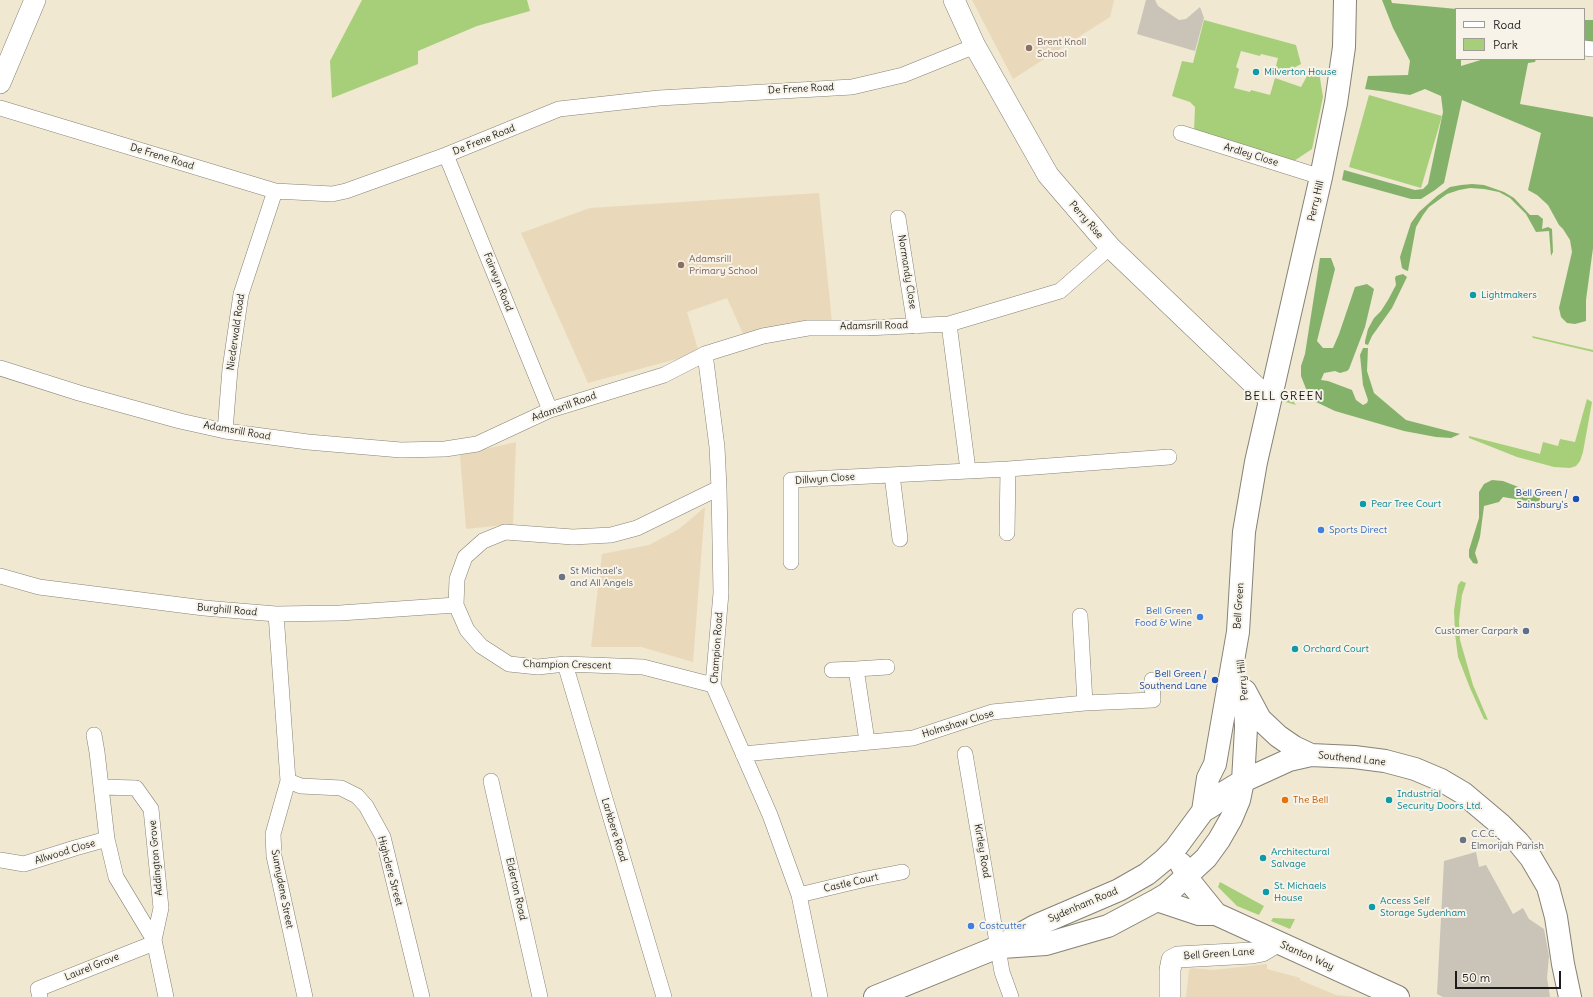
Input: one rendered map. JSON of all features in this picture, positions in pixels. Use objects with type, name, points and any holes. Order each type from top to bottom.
[{"type":"main road","points":[[0,84],[35,0]]},
{"type":"main road","name":"Perry Rise","points":[[954,0],[975,46],[1048,175],[1110,247],[1270,400]]},
{"type":"main road","name":"Perry Hill","points":[[1270,400],[1321,177],[1336,103],[1344,47],[1344,0]]},
{"type":"main road","name":"Bell Green","points":[[1203,811],[1208,778],[1215,764],[1238,632],[1244,532],[1256,462],[1270,400]]},
{"type":"main road","name":"Perry Hill","points":[[1238,632],[1245,691],[1246,728]]},
{"type":"main road","name":"Southend Lane","points":[[1245,691],[1260,719],[1278,736],[1294,747],[1311,755]]},
{"type":"main road","name":"Sydenham Road","points":[[998,947],[1046,944],[1108,926],[1158,900],[1187,875],[1206,858],[1219,840],[1231,819],[1239,800],[1243,781],[1246,728]]},
{"type":"main road","name":"Southend Lane","points":[[1203,811],[1213,805],[1225,792],[1243,781],[1289,760],[1311,755],[1354,757],[1385,761],[1415,769],[1441,780],[1463,793],[1501,825],[1531,858],[1548,887],[1556,917],[1568,996]]},
{"type":"main road","points":[[1170,855],[1203,811]]},
{"type":"main road","name":"Sydenham Road","points":[[875,997],[998,947],[1035,926],[1119,890],[1147,874],[1170,855]]},
{"type":"main road","name":"Stanton Way","points":[[1170,855],[1216,914]]},
{"type":"main road","name":"Stanton Way","points":[[1158,900],[1199,914],[1216,914],[1398,997]]},
{"type":"main road","name":"Bell Green Lane","points":[[1170,997],[1170,970],[1172,960],[1178,957],[1262,951],[1277,942]]},
{"type":"street","name":"De Frene Road","points":[[0,108],[275,191],[332,194],[346,191],[446,155],[559,109],[659,98],[852,87],[903,75],[975,46]]},
{"type":"street","name":"Ardley Close","points":[[1181,133],[1321,177]]},
{"type":"street","name":"Fairwyn Road","points":[[446,155],[550,410]]},
{"type":"street","name":"Niederwald Road","points":[[225,431],[230,370],[241,294],[275,191]]},
{"type":"street","name":"Normandy Close","points":[[898,218],[916,326]]},
{"type":"street","name":"Adamsrill Road","points":[[0,368],[86,395],[180,421],[225,431],[308,442],[401,450],[445,449],[477,444],[550,410],[664,375],[705,354],[763,336],[808,328],[949,324],[1060,291],[1110,247]]},
{"type":"street","points":[[949,324],[968,470]]},
{"type":"street","name":"Champion Road","points":[[705,354],[717,447],[719,488],[721,593],[713,685],[770,815],[799,895],[820,997]]},
{"type":"street","name":"Dillwyn Close","points":[[791,562],[791,480],[968,470],[1008,470],[1169,457]]},
{"type":"street","points":[[1007,533],[1008,470]]},
{"type":"street","points":[[892,475],[900,539]]},
{"type":"street","name":"Champion Crescent","points":[[713,685],[643,667],[565,664],[538,667],[509,664],[481,646],[467,630],[456,604],[457,579],[465,557],[483,542],[505,532],[573,537],[611,535],[637,528],[719,488]]},
{"type":"street","name":"Burghill Road","points":[[0,576],[39,587],[204,608],[276,614],[340,613],[456,604]]},
{"type":"street","points":[[276,614],[288,781]]},
{"type":"street","points":[[1080,616],[1085,704]]},
{"type":"street","name":"Larkbere Road","points":[[565,664],[664,997]]},
{"type":"street","points":[[832,670],[887,667]]},
{"type":"street","points":[[856,669],[867,741]]},
{"type":"street","name":"Holmshaw Close","points":[[743,754],[867,741],[913,738],[992,712],[1153,700],[1152,680]]},
{"type":"street","points":[[94,736],[101,787]]},
{"type":"street","name":"Kirtley Road","points":[[965,754],[1002,972],[1011,997]]},
{"type":"street","name":"Sunnydene Street","points":[[288,781],[273,834],[274,856],[305,997]]},
{"type":"street","name":"Highclere Street","points":[[288,781],[302,786],[341,788],[357,796],[366,806],[383,837],[422,997]]},
{"type":"street","name":"Elderton Road","points":[[491,781],[540,997]]},
{"type":"street","name":"Addington Grove","points":[[154,941],[160,908],[151,809],[136,788],[101,787],[107,839],[116,877],[154,941],[166,997]]},
{"type":"street","name":"Allwood Close","points":[[0,860],[24,864],[107,839]]},
{"type":"street","name":"Castle Court","points":[[799,895],[902,872]]},
{"type":"street","name":"Laurel Grove","points":[[40,997],[38,989],[154,941]]},
{"type":"shaded area","name":"Brent Knoll School","points":[[972,0],[1114,0],[1110,17],[1013,79]]},
{"type":"shaded area","points":[[1146,0],[1155,0],[1158,6],[1179,20],[1186,19],[1200,7],[1204,18],[1195,51],[1137,34]]},
{"type":"shaded area","name":"Adamsrill Primary School","points":[[819,193],[832,322],[744,336],[727,298],[687,312],[699,353],[588,383],[521,233],[590,208]]},
{"type":"shaded area","points":[[516,442],[513,524],[466,529],[460,455]]},
{"type":"shaded area","points":[[705,507],[693,662],[641,647],[591,647],[602,554],[649,545],[679,529]]},
{"type":"shaded area","points":[[1476,852],[1479,867],[1486,865],[1513,914],[1523,908],[1529,919],[1544,929],[1549,956],[1547,978],[1550,997],[1443,997],[1437,994],[1444,861]]},
{"type":"shaded area","points":[[1267,964],[1267,969],[1300,978],[1300,980],[1336,995],[1355,997],[1186,997],[1189,970],[1192,968],[1213,970]]},
{"type":"green space","points":[[362,0],[527,0],[530,11],[477,26],[418,51],[418,64],[332,98],[330,61]]},
{"type":"green space","points":[[1382,0],[1391,0],[1392,3],[1455,9],[1455,60],[1461,60],[1461,66],[1481,60],[1536,60],[1535,62],[1528,63],[1520,104],[1593,117],[1593,248],[1586,300],[1586,321],[1575,324],[1567,323],[1561,317],[1559,308],[1572,252],[1570,240],[1559,225],[1548,205],[1537,195],[1528,190],[1541,133],[1462,100],[1444,183],[1435,190],[1421,199],[1411,199],[1342,180],[1344,170],[1415,190],[1423,189],[1428,184],[1443,112],[1441,96],[1425,89],[1410,95],[1365,89],[1368,76],[1408,75],[1410,61],[1393,28]]},
{"type":"green space","points":[[1204,20],[1296,45],[1301,64],[1286,72],[1275,70],[1278,58],[1261,54],[1260,56],[1241,51],[1236,67],[1239,69],[1234,88],[1250,92],[1251,90],[1270,95],[1275,78],[1301,87],[1307,76],[1312,72],[1319,72],[1323,97],[1312,149],[1294,161],[1194,131],[1195,107],[1190,102],[1172,96],[1182,61],[1193,63]]},
{"type":"green space","points":[[1585,20],[1593,20],[1593,45],[1585,43]]},
{"type":"green space","points":[[1369,95],[1442,116],[1421,188],[1349,167]]},
{"type":"green space","points":[[1472,184],[1484,185],[1504,192],[1514,198],[1530,215],[1538,215],[1543,219],[1542,229],[1548,227],[1552,229],[1553,252],[1551,256],[1549,231],[1536,232],[1526,214],[1510,198],[1499,192],[1470,188],[1447,194],[1429,207],[1416,227],[1408,271],[1402,268],[1400,257],[1411,223],[1419,212],[1450,187]]},
{"type":"green space","points":[[1320,258],[1331,258],[1335,269],[1317,341],[1323,348],[1333,348],[1355,287],[1367,284],[1374,289],[1365,327],[1349,369],[1340,373],[1335,371],[1324,373],[1321,380],[1352,390],[1356,400],[1363,405],[1367,403],[1368,400],[1363,385],[1360,355],[1363,348],[1368,348],[1367,371],[1374,393],[1406,420],[1460,434],[1451,438],[1436,437],[1404,431],[1335,411],[1316,402],[1308,394],[1301,376],[1301,366],[1305,354]]},
{"type":"green space","points":[[1403,274],[1407,277],[1392,308],[1372,336],[1368,345],[1365,344],[1368,329],[1374,318],[1381,311],[1388,300],[1396,285],[1396,276]]},
{"type":"green space","points":[[1532,336],[1593,350],[1593,352],[1533,338]]},
{"type":"green space","points":[[1279,381],[1296,405],[1275,399]]},
{"type":"green space","points":[[1587,399],[1592,402],[1583,452],[1580,461],[1576,466],[1570,468],[1554,467],[1517,457],[1469,438],[1469,436],[1540,454],[1543,442],[1558,446],[1560,439],[1575,442]]},
{"type":"green space","points":[[1492,480],[1503,481],[1521,488],[1538,496],[1541,500],[1539,503],[1503,497],[1499,502],[1484,506],[1480,537],[1475,553],[1478,562],[1477,564],[1473,563],[1469,557],[1469,550],[1479,518],[1479,492],[1484,484]]},
{"type":"green space","points":[[1461,581],[1466,583],[1462,595],[1459,621],[1460,640],[1473,685],[1488,720],[1484,719],[1458,657],[1454,610],[1458,585]]},
{"type":"green space","points":[[1220,882],[1264,906],[1259,915],[1237,906],[1218,887]]},
{"type":"green space","points":[[1273,918],[1295,919],[1290,929],[1271,921]]},
{"type":"place","name":"Brent Knoll School","points":[[1029,48]]},
{"type":"place","name":"Milverton House","points":[[1256,72]]},
{"type":"place","name":"Adamsrill Primary School","points":[[681,265]]},
{"type":"place","name":"Lightmakers","points":[[1473,295]]},
{"type":"place","name":"Bell Green / Sainsbury's","points":[[1576,499]]},
{"type":"place","name":"Pear Tree Court","points":[[1363,504]]},
{"type":"place","name":"Sports Direct","points":[[1321,530]]},
{"type":"place","name":"St Michael's and All Angels","points":[[562,577]]},
{"type":"place","name":"Bell Green Food & Wine","points":[[1200,617]]},
{"type":"place","name":"Customer Carpark","points":[[1526,631]]},
{"type":"place","name":"Orchard Court","points":[[1295,649]]},
{"type":"place","name":"Bell Green / Southend Lane","points":[[1215,680]]},
{"type":"place","name":"The Bell","points":[[1285,800]]},
{"type":"place","name":"Industrial Security Doors Ltd.","points":[[1389,800]]},
{"type":"place","name":"C.C.C. Elmorijah Parish","points":[[1463,840]]},
{"type":"place","name":"Architectural Salvage","points":[[1263,858]]},
{"type":"place","name":"St. Michaels House","points":[[1266,892]]},
{"type":"place","name":"Access Self Storage Sydenham","points":[[1372,907]]},
{"type":"place","name":"Costcutter","points":[[971,926]]},
{"type":"district","name":"BELL GREEN","points":[[1284,397]]}]
